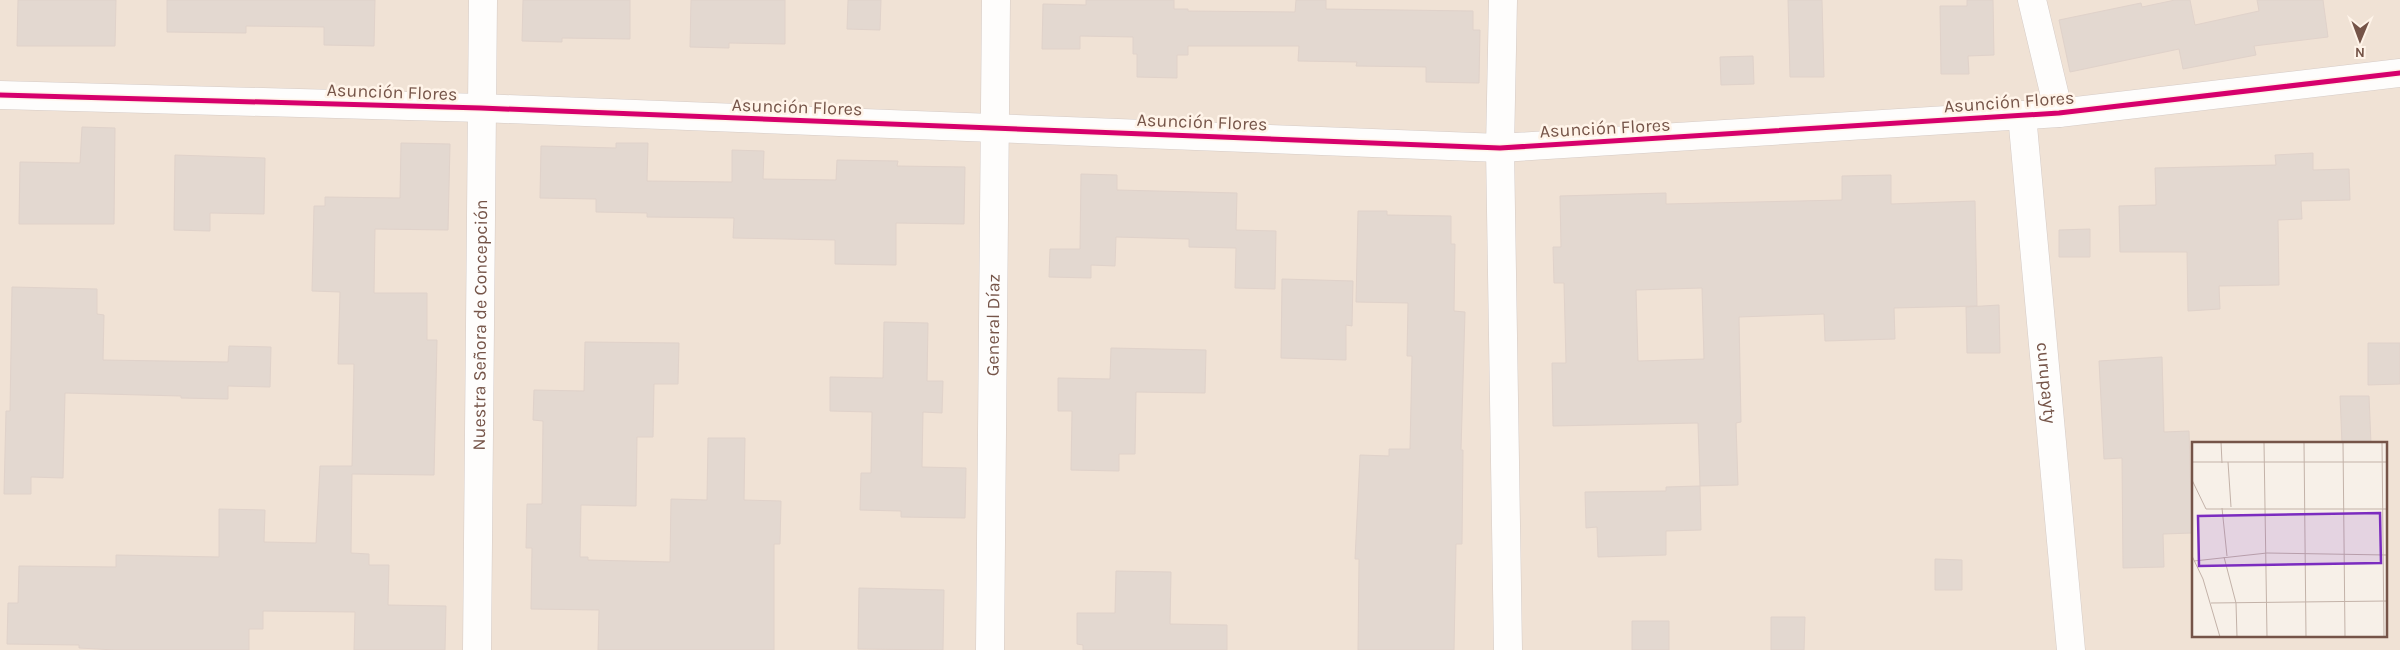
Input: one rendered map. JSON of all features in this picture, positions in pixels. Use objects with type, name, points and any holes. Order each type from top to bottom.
[{"type":"street","name":"Nuestra Señora de Concepción","points":[[477,650],[480,108],[483,0]]},
{"type":"street","name":"General Díaz","points":[[990,650],[993,128],[996,0]]},
{"type":"street","points":[[1503,0],[1500,148],[1508,650]]},
{"type":"street","points":[[2032,0],[2059,113]]},
{"type":"street","name":"Asunción Flores","points":[[0,95],[480,108],[1500,148],[2059,113],[2400,73]]},
{"type":"street","name":"curupayty","points":[[2022,115],[2071,650]]},
{"type":"shaded area","points":[[0,0],[2400,0],[2400,650],[0,650]]},
{"type":"building","points":[[18,0],[116,0],[115,46],[17,46]]},
{"type":"building","points":[[167,0],[375,0],[374,46],[324,45],[324,27],[246,26],[246,33],[167,32]]},
{"type":"building","points":[[523,0],[630,0],[630,39],[562,38],[562,42],[522,41]]},
{"type":"building","points":[[691,0],[785,0],[785,44],[729,43],[729,48],[690,47]]},
{"type":"building","points":[[848,0],[881,0],[880,30],[847,29]]},
{"type":"building","points":[[1086,0],[1174,0],[1174,9],[1188,9],[1188,11],[1295,12],[1296,0],[1326,0],[1326,9],[1473,11],[1473,30],[1480,30],[1479,83],[1426,82],[1426,67],[1356,66],[1357,62],[1298,61],[1299,46],[1188,46],[1188,55],[1177,55],[1177,78],[1137,77],[1137,54],[1133,54],[1133,37],[1080,36],[1080,49],[1042,49],[1043,4],[1086,5]]},
{"type":"building","points":[[1788,0],[1822,0],[1824,77],[1790,77]]},
{"type":"building","points":[[1967,0],[1993,0],[1994,55],[1968,56],[1969,74],[1941,74],[1940,6],[1967,6]]},
{"type":"building","points":[[2175,0],[2190,0],[2195,25],[2259,11],[2257,0],[2323,0],[2328,37],[2254,46],[2256,55],[2183,69],[2179,49],[2070,72],[2059,20],[2141,3],[2142,7]]},
{"type":"building","points":[[1753,56],[1754,84],[1721,85],[1720,57]]},
{"type":"building","points":[[82,127],[115,128],[114,224],[19,224],[20,162],[80,163]]},
{"type":"building","points":[[401,143],[450,144],[448,230],[375,229],[374,293],[427,293],[427,340],[437,340],[434,475],[352,474],[351,553],[369,554],[369,565],[389,565],[388,605],[446,606],[445,650],[354,650],[355,612],[263,611],[263,629],[249,629],[249,650],[115,650],[79,648],[79,645],[7,644],[8,603],[18,603],[19,566],[116,567],[116,555],[219,557],[219,509],[265,510],[264,542],[316,543],[320,466],[352,466],[354,364],[338,364],[340,292],[312,291],[314,206],[325,206],[325,197],[400,198]]},
{"type":"building","points":[[616,143],[648,143],[647,181],[732,182],[732,150],[764,151],[763,179],[836,180],[837,160],[898,161],[897,166],[965,167],[964,224],[896,223],[896,265],[835,264],[835,240],[733,238],[734,218],[647,217],[647,213],[596,212],[596,199],[540,198],[541,146],[616,148]]},
{"type":"building","points":[[2313,153],[2313,170],[2349,169],[2350,200],[2301,201],[2302,219],[2278,220],[2279,285],[2219,286],[2220,309],[2188,311],[2187,252],[2120,252],[2119,206],[2156,205],[2155,168],[2276,165],[2275,155]]},
{"type":"building","points":[[175,155],[265,158],[264,214],[210,213],[210,231],[174,230]]},
{"type":"building","points":[[1081,174],[1117,175],[1117,190],[1237,193],[1236,230],[1276,231],[1275,289],[1235,288],[1236,248],[1189,247],[1189,239],[1116,237],[1115,266],[1091,265],[1091,278],[1049,277],[1050,249],[1080,249]]},
{"type":"building","points":[[1891,175],[1891,204],[1975,201],[1977,306],[1894,308],[1895,339],[1825,341],[1824,314],[1739,317],[1741,422],[1736,423],[1738,485],[1700,486],[1698,423],[1553,426],[1552,363],[1566,363],[1564,283],[1554,283],[1553,247],[1561,247],[1560,196],[1666,193],[1666,204],[1842,200],[1842,176]],"holes":[[[1702,288],[1704,359],[1638,361],[1636,290]]]},
{"type":"building","points":[[1358,211],[1387,211],[1387,215],[1451,216],[1451,244],[1455,244],[1454,311],[1465,312],[1461,450],[1463,450],[1462,544],[1456,544],[1454,650],[1358,650],[1359,559],[1355,559],[1360,455],[1389,456],[1389,449],[1410,449],[1412,356],[1407,356],[1408,303],[1356,302]]},
{"type":"building","points":[[2090,229],[2090,257],[2059,257],[2059,230]]},
{"type":"building","points":[[1282,279],[1353,281],[1352,326],[1346,325],[1346,360],[1281,358]]},
{"type":"building","points":[[12,287],[97,289],[97,314],[104,315],[103,360],[228,362],[229,346],[271,347],[270,387],[228,386],[228,399],[65,393],[63,478],[31,477],[31,494],[4,494],[6,411],[10,411]]},
{"type":"building","points":[[1999,305],[2000,353],[1967,353],[1966,307]]},
{"type":"building","points":[[884,322],[928,323],[927,381],[943,381],[942,413],[923,412],[922,467],[966,468],[965,518],[901,517],[901,511],[860,510],[861,473],[871,473],[872,412],[830,411],[830,377],[883,378]]},
{"type":"building","points":[[585,342],[679,343],[678,384],[654,384],[653,437],[637,437],[636,506],[581,505],[580,557],[588,557],[588,560],[670,562],[671,499],[707,500],[708,438],[745,438],[744,500],[781,501],[780,544],[774,544],[774,650],[598,650],[599,610],[531,609],[532,548],[526,548],[527,504],[542,504],[543,421],[533,420],[534,390],[584,391]]},
{"type":"building","points":[[2368,343],[2400,343],[2400,384],[2368,385]]},
{"type":"building","points":[[1111,348],[1206,350],[1205,393],[1136,392],[1135,454],[1119,454],[1119,471],[1071,470],[1072,411],[1058,411],[1058,378],[1110,379]]},
{"type":"building","points":[[2162,357],[2164,432],[2189,431],[2192,533],[2163,534],[2164,567],[2123,568],[2122,458],[2104,459],[2099,361]]},
{"type":"building","points":[[2340,396],[2369,396],[2371,442],[2342,442]]},
{"type":"building","points":[[1700,486],[1701,530],[1666,531],[1666,555],[1598,557],[1597,527],[1586,528],[1585,492],[1666,491],[1666,487]]},
{"type":"building","points":[[1935,559],[1962,560],[1962,590],[1935,590]]},
{"type":"building","points":[[1116,571],[1171,572],[1170,624],[1227,625],[1227,650],[1083,650],[1083,645],[1077,644],[1077,613],[1115,613]]},
{"type":"building","points":[[859,588],[944,590],[943,650],[858,649]]},
{"type":"building","points":[[1771,617],[1805,617],[1804,650],[1771,650]]},
{"type":"building","points":[[1632,621],[1669,621],[1669,650],[1632,650]]},
{"type":"cycle path","points":[[0,95],[481,108],[1500,148],[2059,113],[2400,73]]}]
